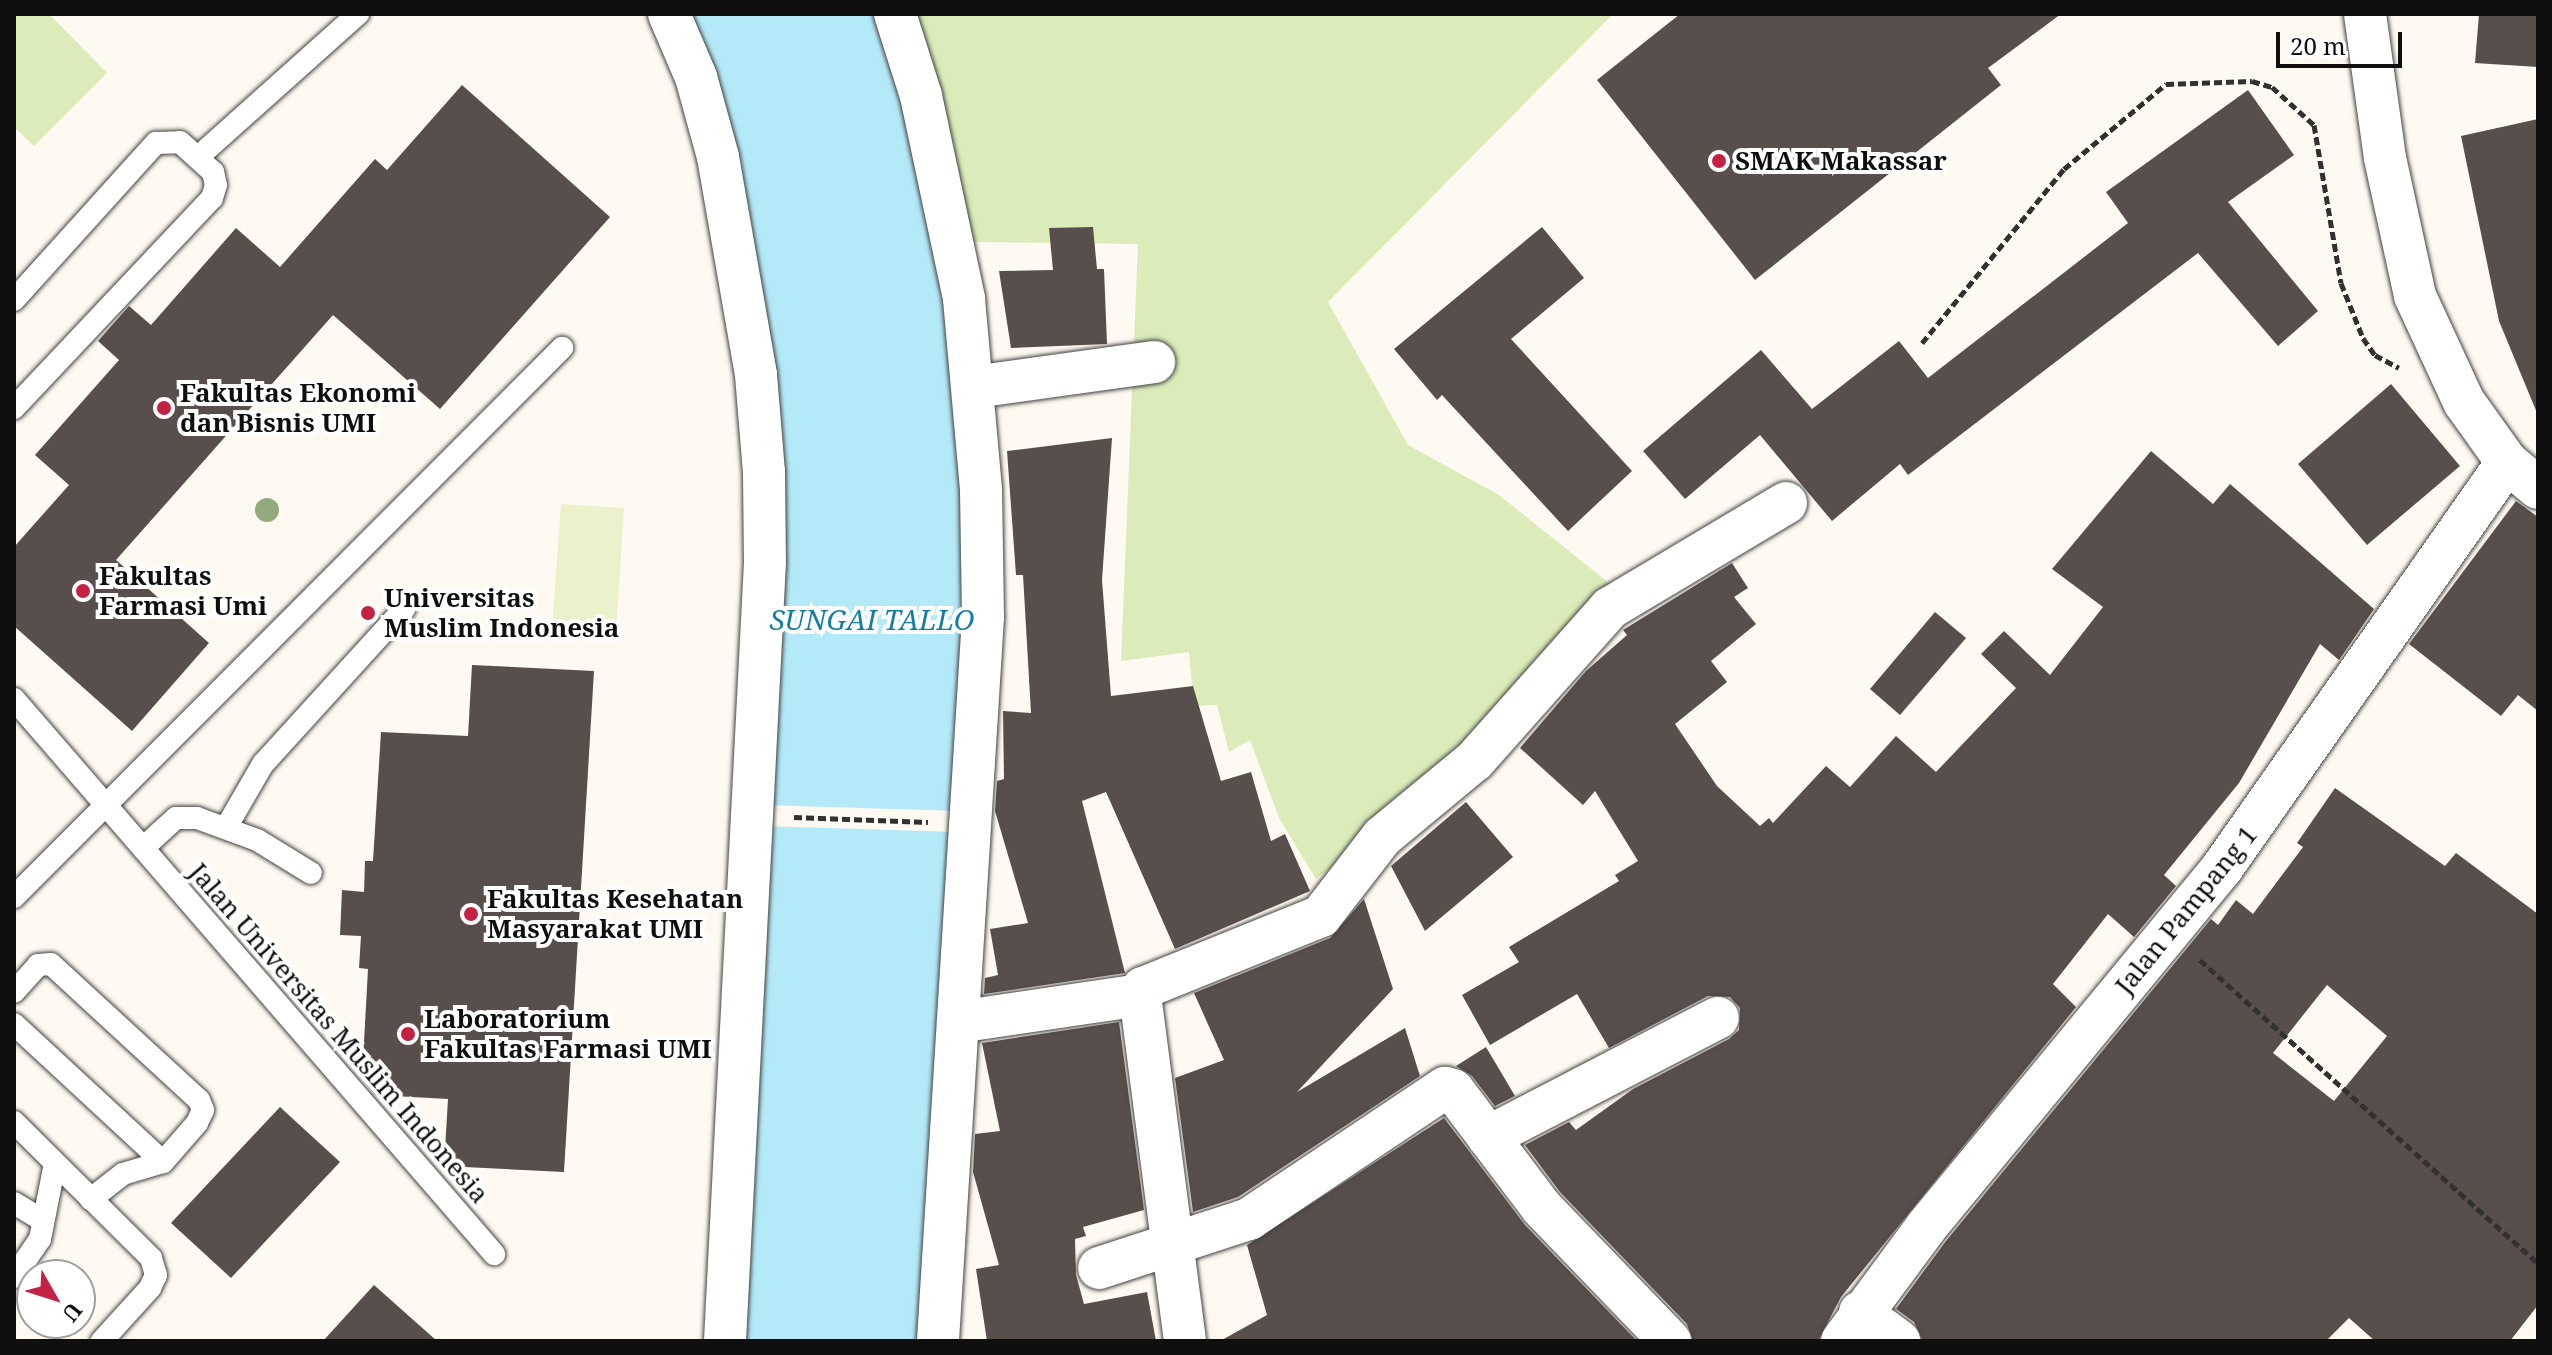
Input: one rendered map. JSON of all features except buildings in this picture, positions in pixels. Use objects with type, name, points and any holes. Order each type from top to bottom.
[{"type":"street","points":[[669,14],[696,77],[718,157],[756,375],[765,562],[725,1341]]},
{"type":"street","points":[[895,14],[939,173],[964,299],[974,387],[983,617],[938,1341]]},
{"type":"street","points":[[2365,14],[2403,255],[2432,340],[2464,402],[2523,475]]},
{"type":"street","points":[[974,387],[1154,362]]},
{"type":"street","name":"Jalan Pampang 1","points":[[1851,1327],[2169,933],[2523,475]]},
{"type":"street","points":[[1185,1341],[1140,995],[1149,982],[1321,916],[1382,837],[1475,760],[1610,608],[1786,503]]},
{"type":"street","points":[[958,1022],[1140,995]]},
{"type":"street","points":[[1488,1137],[1718,1018]]},
{"type":"street","points":[[1099,1268],[1249,1219],[1285,1198],[1441,1089],[1453,1090],[1591,1262],[1670,1341]]},
{"type":"street","points":[[1851,1327],[1899,1341]]},
{"type":"lane","points":[[198,157],[358,14]]},
{"type":"lane","points":[[14,300],[156,143],[180,142],[213,172],[216,185],[212,198],[14,408]]},
{"type":"lane","points":[[14,897],[562,348]]},
{"type":"lane","points":[[227,826],[263,764],[404,609]]},
{"type":"lane","name":"Jalan Universitas Muslim Indonesia","points":[[14,699],[494,1254]]},
{"type":"lane","name":"Jalan Universitas Muslim Indonesia","points":[[143,848],[176,818],[227,826],[311,873]]},
{"type":"lane","points":[[14,992],[38,965],[51,964],[199,1100],[203,1110],[197,1123],[163,1162],[123,1174],[91,1199]]},
{"type":"lane","points":[[14,1024],[163,1162]]},
{"type":"lane","points":[[14,1122],[151,1258],[156,1275],[150,1288],[102,1341]]},
{"type":"lane","points":[[14,1277],[32,1257],[55,1163]]},
{"type":"lane","points":[[14,1203],[41,1219]]},
{"type":"path","points":[[1922,343],[2064,169],[2166,84],[2252,81],[2281,93],[2314,125],[2341,283],[2363,338],[2375,355],[2464,402]]},
{"type":"path","points":[[753,816],[971,823]]},
{"type":"path","points":[[2169,933],[2538,1263]]},
{"type":"green space","points":[[14,14],[49,14],[107,73],[34,146],[14,127]]},
{"type":"green space","points":[[908,14],[1613,14],[1328,302],[1408,445],[1499,495],[1614,587],[1458,766],[1316,879],[1279,818],[1250,740],[1229,752],[1217,705],[1194,706],[1189,652],[1121,661],[1138,244],[966,242]]},
{"type":"green space","points":[[561,504],[624,508],[616,633],[552,629]]},
{"type":"water","name":"SUNGAI TALLO","points":[[684,14],[878,14],[904,94],[943,273],[968,569],[927,1341],[742,1341],[775,612]]},
{"type":"pier","points":[[760,805],[959,811],[958,832],[760,826]]},
{"type":"place","name":"SMAK Makassar","points":[[1719,161]]},
{"type":"place","name":"Fakultas Ekonomi dan Bisnis UMI","points":[[164,408]]},
{"type":"place","name":"Fakultas Farmasi Umi","points":[[83,591]]},
{"type":"place","name":"Universitas Muslim Indonesia","points":[[368,613]]},
{"type":"place","name":"Fakultas Kesehatan Masyarakat UMI","points":[[471,914]]},
{"type":"place","name":"Laboratorium Fakultas Farmasi UMI","points":[[408,1034]]}]
